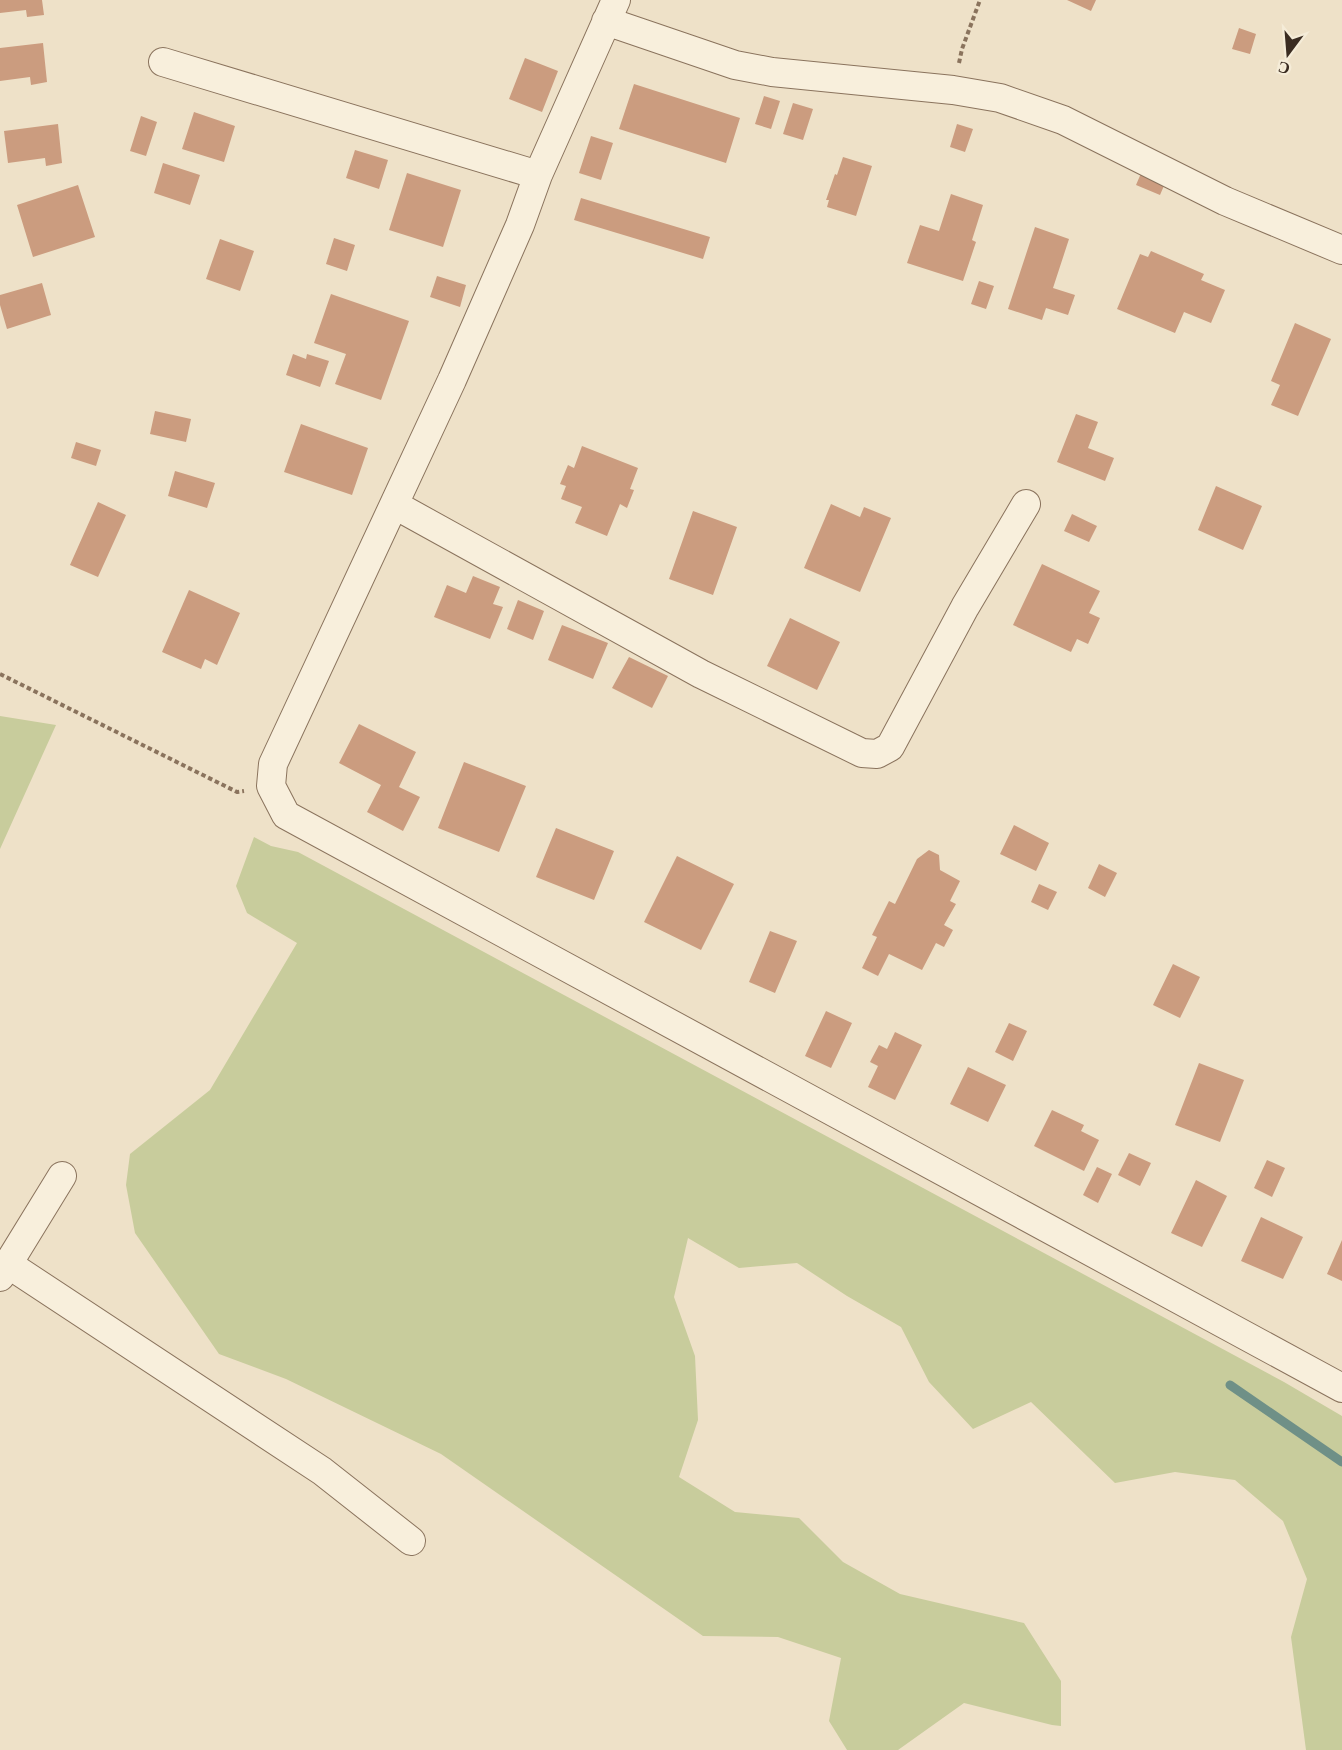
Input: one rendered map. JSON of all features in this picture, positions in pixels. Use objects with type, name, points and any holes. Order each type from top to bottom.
[{"type":"street","points":[[1342,250],[1225,201],[1063,120],[1000,98],[953,90],[772,72],[744,67],[611,11],[538,176],[520,225],[395,505],[281,744],[273,764],[271,786],[286,815],[1342,1388]]},
{"type":"street","points":[[163,62],[538,176]]},
{"type":"street","points":[[395,505],[701,674],[862,753],[877,754],[890,747],[965,607],[1026,504]]},
{"type":"street","points":[[62,1176],[4,1271],[322,1471],[411,1541]]},
{"type":"path","points":[[953,90],[962,49],[980,0]]},
{"type":"path","points":[[0,674],[237,792],[271,786]]},
{"type":"green space","points":[[0,716],[56,725],[0,849]]},
{"type":"green space","points":[[254,837],[271,846],[298,852],[1284,1382],[1342,1416],[1342,1750],[1306,1750],[1291,1637],[1307,1579],[1283,1521],[1235,1480],[1175,1472],[1115,1483],[1031,1402],[973,1429],[929,1382],[901,1327],[847,1296],[797,1263],[739,1268],[688,1238],[674,1297],[695,1356],[698,1420],[679,1477],[735,1512],[799,1518],[843,1562],[900,1594],[1024,1623],[1061,1681],[1061,1726],[964,1703],[898,1750],[847,1750],[829,1721],[841,1658],[778,1637],[703,1636],[441,1454],[286,1379],[219,1354],[135,1233],[126,1185],[130,1154],[210,1090],[297,943],[247,913],[236,886]]},
{"type":"building","points":[[0,0],[42,0],[44,15],[27,17],[26,10],[0,13]]},
{"type":"building","points":[[1067,0],[1096,0],[1091,11]]},
{"type":"building","points":[[1239,28],[1256,34],[1250,54],[1232,49]]},
{"type":"building","points":[[43,43],[47,82],[31,85],[30,77],[0,81],[0,48]]},
{"type":"building","points":[[525,58],[558,71],[542,112],[509,99]]},
{"type":"building","points":[[634,84],[740,118],[726,163],[619,129]]},
{"type":"building","points":[[764,96],[780,101],[771,129],[755,124]]},
{"type":"building","points":[[793,103],[813,109],[803,140],[783,134]]},
{"type":"building","points":[[194,112],[235,126],[224,162],[182,149]]},
{"type":"building","points":[[141,116],[157,122],[146,156],[130,151]]},
{"type":"building","points":[[58,124],[62,163],[46,166],[45,158],[8,163],[4,131]]},
{"type":"building","points":[[957,124],[973,129],[965,152],[950,147]]},
{"type":"building","points":[[591,136],[613,143],[601,180],[579,173]]},
{"type":"building","points":[[355,150],[388,160],[379,189],[346,178]]},
{"type":"building","points":[[843,157],[872,166],[856,216],[827,207],[829,200],[826,200]]},
{"type":"building","points":[[163,163],[200,175],[190,205],[154,193]]},
{"type":"building","points":[[1142,171],[1166,181],[1160,195],[1136,185]]},
{"type":"building","points":[[407,173],[461,190],[443,247],[389,230]]},
{"type":"building","points":[[78,185],[95,237],[33,257],[17,205]]},
{"type":"building","points":[[951,194],[983,205],[972,240],[976,242],[963,281],[907,263],[920,225],[939,231]]},
{"type":"building","points":[[581,198],[710,237],[703,259],[574,220]]},
{"type":"building","points":[[1035,227],[1069,239],[1053,288],[1075,295],[1068,315],[1046,308],[1042,320],[1008,309]]},
{"type":"building","points":[[334,238],[355,245],[347,271],[326,264]]},
{"type":"building","points":[[220,239],[254,251],[240,291],[206,279]]},
{"type":"building","points":[[1151,251],[1204,274],[1201,280],[1225,290],[1211,323],[1184,312],[1175,333],[1117,309],[1140,254],[1148,257]]},
{"type":"building","points":[[437,276],[466,285],[460,307],[430,297]]},
{"type":"building","points":[[979,281],[994,286],[986,309],[971,304]]},
{"type":"building","points":[[42,283],[51,315],[7,329],[0,305],[0,295]]},
{"type":"building","points":[[331,294],[409,321],[381,400],[335,384],[346,354],[314,343]]},
{"type":"building","points":[[1295,323],[1331,339],[1298,416],[1271,405],[1280,385],[1271,381]]},
{"type":"building","points":[[293,354],[306,359],[307,354],[329,361],[320,387],[286,375]]},
{"type":"building","points":[[155,411],[191,419],[186,442],[150,434]]},
{"type":"building","points":[[1076,414],[1098,422],[1088,448],[1114,458],[1105,481],[1057,462]]},
{"type":"building","points":[[301,424],[368,448],[352,495],[284,472]]},
{"type":"building","points":[[76,442],[101,450],[96,466],[71,458]]},
{"type":"building","points":[[582,446],[638,468],[630,489],[634,490],[627,508],[620,504],[607,536],[575,523],[582,507],[561,499],[566,486],[560,484],[568,465],[574,468]]},
{"type":"building","points":[[175,471],[215,483],[207,508],[168,496]]},
{"type":"building","points":[[1216,486],[1262,506],[1243,550],[1198,530]]},
{"type":"building","points":[[98,502],[126,515],[98,577],[70,565]]},
{"type":"building","points":[[831,504],[860,517],[864,507],[891,518],[860,592],[804,568]]},
{"type":"building","points":[[693,511],[737,527],[713,595],[669,579]]},
{"type":"building","points":[[1072,514],[1097,526],[1089,542],[1064,531]]},
{"type":"building","points":[[1042,564],[1100,591],[1089,613],[1100,618],[1088,644],[1077,639],[1071,652],[1013,625]]},
{"type":"building","points":[[473,576],[500,587],[493,604],[503,607],[490,639],[434,617],[447,585],[466,593]]},
{"type":"building","points":[[189,590],[240,613],[217,665],[205,659],[201,669],[162,652]]},
{"type":"building","points":[[518,600],[544,611],[533,640],[507,629]]},
{"type":"building","points":[[790,618],[840,642],[817,690],[767,666]]},
{"type":"building","points":[[562,625],[608,643],[593,679],[548,660]]},
{"type":"building","points":[[629,657],[668,676],[652,708],[612,688]]},
{"type":"building","points":[[359,724],[416,752],[399,787],[420,797],[403,831],[367,812],[381,785],[339,763]]},
{"type":"building","points":[[464,762],[526,786],[499,852],[438,828]]},
{"type":"building","points":[[1014,825],[1049,843],[1036,871],[1000,854]]},
{"type":"building","points":[[556,828],[614,851],[594,900],[536,877]]},
{"type":"building","points":[[929,850],[939,855],[940,870],[960,881],[950,901],[956,904],[944,925],[953,930],[944,947],[936,943],[922,970],[889,954],[878,976],[862,968],[877,937],[872,935],[889,901],[895,904],[917,859]]},
{"type":"building","points":[[677,856],[734,884],[701,950],[644,922]]},
{"type":"building","points":[[1099,864],[1117,873],[1105,897],[1088,888]]},
{"type":"building","points":[[1039,884],[1057,892],[1048,910],[1031,902]]},
{"type":"building","points":[[770,931],[797,941],[775,993],[749,982]]},
{"type":"building","points":[[1173,964],[1200,977],[1180,1018],[1153,1005]]},
{"type":"building","points":[[826,1011],[852,1023],[831,1068],[805,1056]]},
{"type":"building","points":[[1009,1023],[1027,1031],[1013,1061],[995,1052]]},
{"type":"building","points":[[895,1032],[922,1045],[895,1100],[868,1087],[878,1066],[870,1062],[879,1045],[887,1049]]},
{"type":"building","points":[[1199,1063],[1244,1080],[1220,1142],[1175,1125]]},
{"type":"building","points":[[968,1067],[1006,1085],[988,1122],[950,1104]]},
{"type":"building","points":[[1052,1110],[1084,1125],[1081,1131],[1099,1140],[1084,1171],[1034,1146]]},
{"type":"building","points":[[1129,1153],[1151,1163],[1140,1186],[1118,1175]]},
{"type":"building","points":[[1267,1160],[1285,1168],[1272,1197],[1254,1188]]},
{"type":"building","points":[[1097,1167],[1112,1174],[1098,1203],[1083,1195]]},
{"type":"building","points":[[1196,1180],[1227,1196],[1202,1247],[1171,1233]]},
{"type":"building","points":[[1261,1217],[1303,1237],[1283,1279],[1241,1261]]},
{"type":"building","points":[[1342,1240],[1342,1281],[1327,1274]]},
{"type":"waterway","points":[[1230,1385],[1342,1462]]}]
